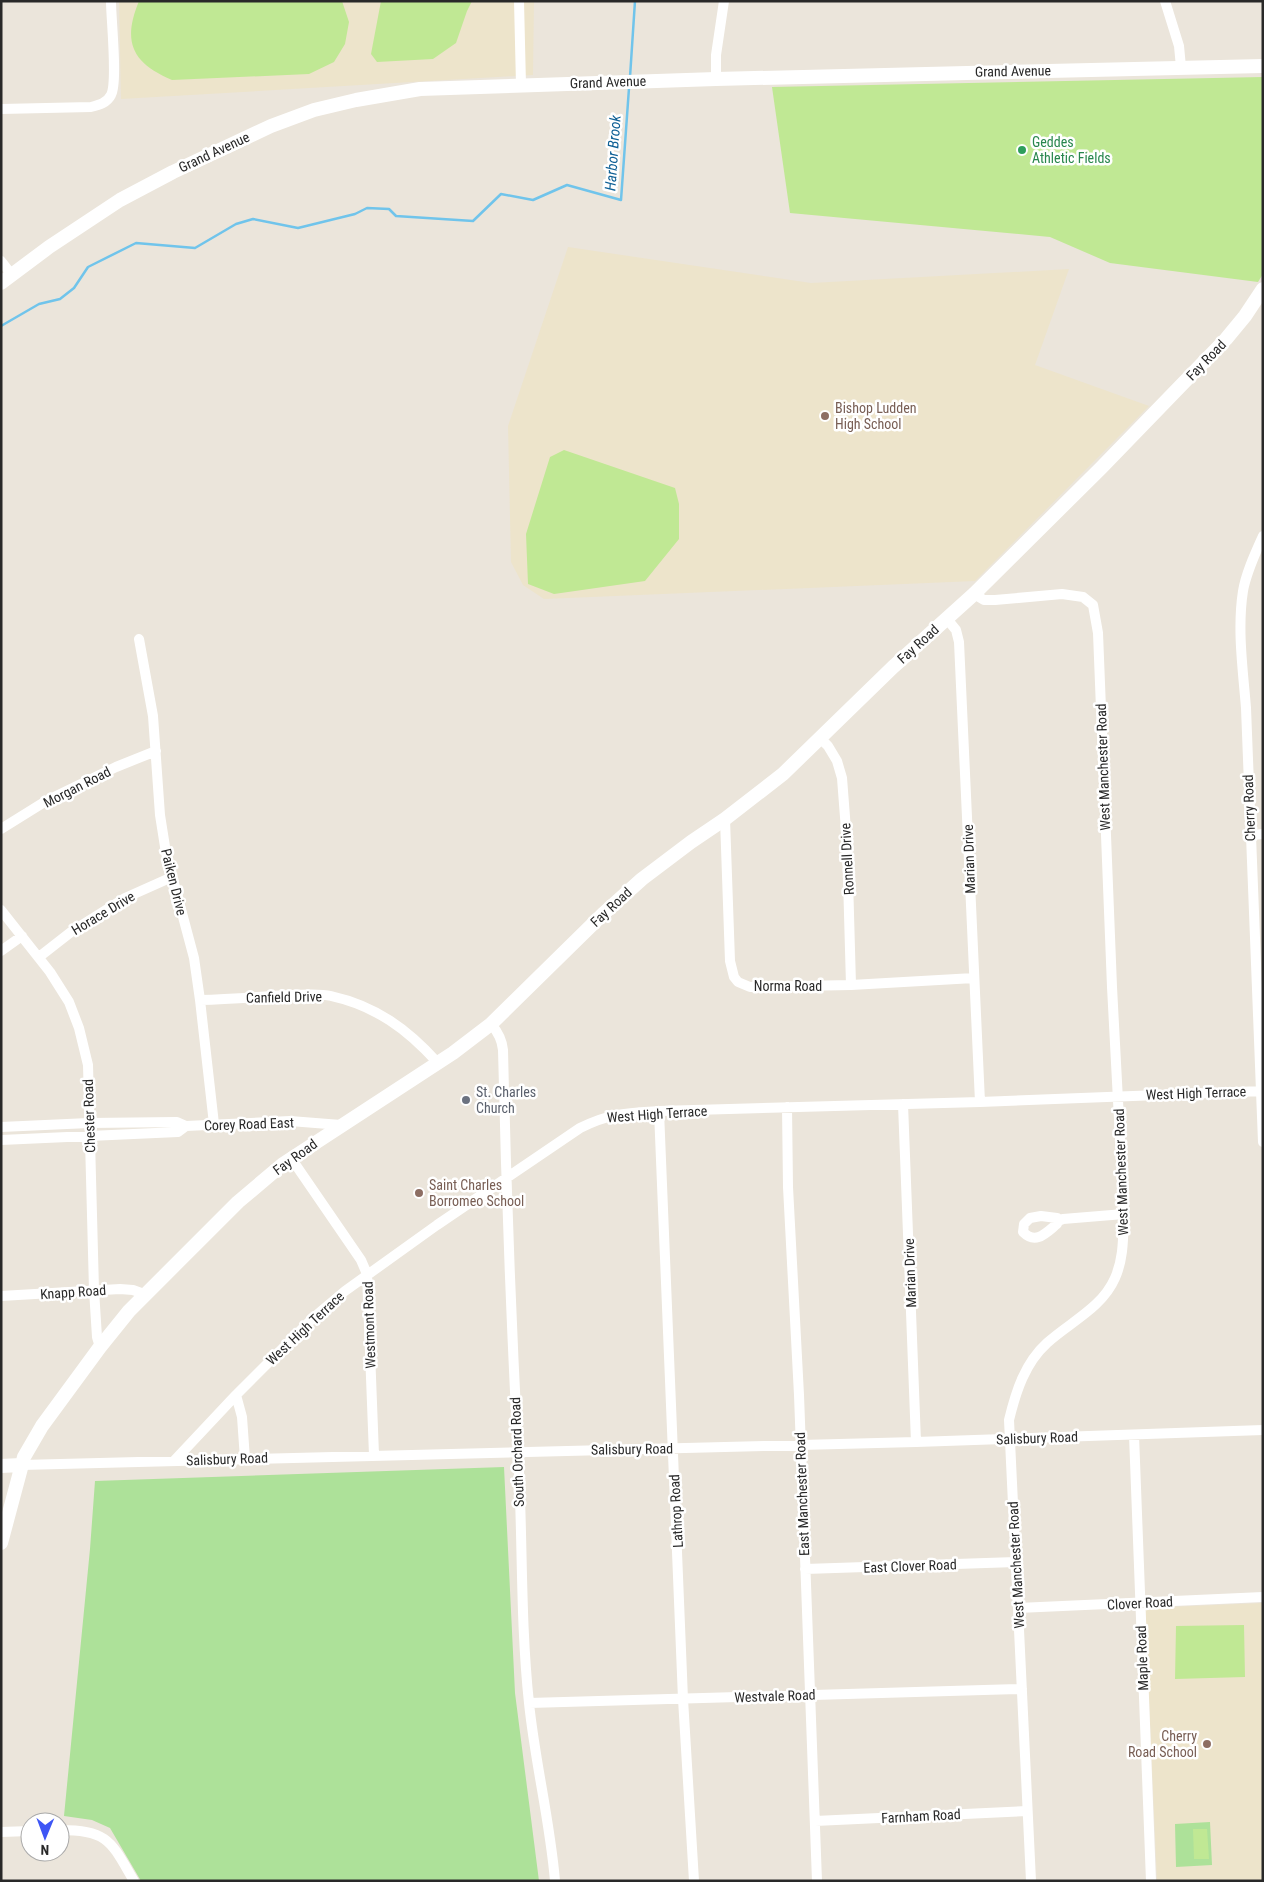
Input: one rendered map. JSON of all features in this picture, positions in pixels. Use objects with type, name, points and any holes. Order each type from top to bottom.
[{"type":"street","points":[[1,109],[91,107],[101,105],[112,94],[114,81],[111,1]]},
{"type":"street","points":[[519,1],[521,85]]},
{"type":"street","points":[[716,79],[716,55],[724,1]]},
{"type":"street","points":[[1165,1],[1179,46],[1181,67]]},
{"type":"street","name":"Grand Avenue","points":[[7,279],[50,247],[120,200],[173,172],[271,126],[314,110],[397,92],[641,81],[1263,66]]},
{"type":"street","points":[[1,261],[7,279]]},
{"type":"street","name":"Fay Road","points":[[1,1543],[24,1457],[42,1426],[100,1347],[144,1294],[238,1202],[291,1158],[437,1062],[491,1024],[603,914],[642,879],[783,774],[894,667],[974,594],[1101,468],[1226,339],[1245,316],[1263,289]]},
{"type":"street","name":"Cherry Road","points":[[1263,536],[1248,573],[1242,603],[1241,639],[1246,708],[1263,1142]]},
{"type":"street","name":"West Manchester Road","points":[[974,594],[984,600],[1062,594],[1083,597],[1094,609],[1098,633],[1112,988],[1124,1214],[1120,1266],[1115,1280],[1105,1296],[1047,1343],[1032,1359],[1024,1372],[1014,1396],[1009,1420],[1031,1881]]},
{"type":"street","name":"Marian Drive","points":[[947,619],[956,630],[959,642],[965,740],[980,1102]]},
{"type":"street","name":"Paiken Drive","points":[[139,639],[153,716],[160,816],[172,877],[194,958],[214,1124]]},
{"type":"street","name":"Ronnell Drive","points":[[821,739],[837,761],[842,778],[847,843],[851,985]]},
{"type":"street","name":"Morgan Road","points":[[1,829],[46,801],[116,767],[156,751]]},
{"type":"street","name":"Norma Road","points":[[725,819],[730,961],[734,976],[738,982],[750,987],[851,985],[974,978]]},
{"type":"street","points":[[1250,835],[1263,834]]},
{"type":"street","name":"Horace Drive","points":[[39,957],[71,932],[125,898],[172,877]]},
{"type":"street","name":"Chester Road","points":[[1,910],[39,957],[69,1002],[80,1028],[88,1065],[94,1290],[97,1337],[100,1347]]},
{"type":"street","points":[[1,951],[22,936]]},
{"type":"street","name":"Canfield Drive","points":[[200,1000],[310,994],[330,996],[360,1005],[394,1022],[418,1041],[437,1062]]},
{"type":"street","name":"South Orchard Road","points":[[491,1024],[498,1032],[503,1050],[522,1602],[529,1703],[552,1849],[555,1881]]},
{"type":"street","name":"West High Terrace","points":[[174,1461],[236,1395],[313,1318],[367,1274],[580,1128],[599,1118],[616,1114],[659,1112],[1262,1091]]},
{"type":"street","name":"Marian Drive","points":[[903,1104],[916,1442]]},
{"type":"street","name":"East Manchester Road","points":[[788,1107],[788,1187],[817,1881]]},
{"type":"street","name":"Lathrop Road","points":[[659,1112],[683,1698],[694,1881]]},
{"type":"street","name":"Corey Road East","points":[[1,1127],[177,1122],[186,1126],[290,1121],[341,1124]]},
{"type":"street","name":"Corey Road East","points":[[1,1140],[178,1132],[186,1126]]},
{"type":"street","name":"Westmont Road","points":[[291,1158],[361,1260],[367,1274],[374,1455]]},
{"type":"street","points":[[1058,1221],[1063,1218],[1124,1214]]},
{"type":"street","name":"Knapp Road","points":[[1,1296],[120,1288],[144,1294]]},
{"type":"street","points":[[236,1395],[242,1417],[245,1459]]},
{"type":"street","name":"Salisbury Road","points":[[1,1466],[916,1442],[1263,1430]]},
{"type":"street","name":"Maple Road","points":[[1134,1434],[1151,1881]]},
{"type":"street","name":"East Clover Road","points":[[805,1569],[1016,1562]]},
{"type":"street","name":"Clover Road","points":[[1018,1608],[1263,1597]]},
{"type":"street","name":"Westvale Road","points":[[529,1703],[1022,1689]]},
{"type":"street","name":"Farnham Road","points":[[815,1821],[1027,1811]]},
{"type":"street","points":[[70,1830],[88,1831],[101,1836],[109,1842],[134,1881]]},
{"type":"street","points":[[1,1832],[20,1831]]},
{"type":"shaded area","points":[[119,1],[534,1],[533,75],[121,99]]},
{"type":"shaded area","name":"Bishop Ludden High School","points":[[568,247],[811,283],[1069,269],[1035,365],[1149,406],[975,581],[544,599],[523,585],[511,562],[508,426]]},
{"type":"shaded area","name":"Cherry Road School","points":[[1263,1603],[1263,1881],[1157,1881],[1145,1608]]},
{"type":"green space","points":[[139,1],[342,1],[349,22],[345,44],[334,62],[309,74],[172,80],[148,66],[139,58],[134,50],[131,40],[131,28]]},
{"type":"green space","points":[[381,1],[472,1],[456,43],[433,59],[377,62],[371,54]]},
{"type":"green space","name":"Geddes Athletic Fields","points":[[1263,77],[1263,274],[1258,282],[1110,263],[1050,237],[790,213],[772,87]]},
{"type":"green space","points":[[564,450],[675,488],[679,504],[679,539],[645,581],[554,594],[528,584],[526,534],[550,457]]},
{"type":"green space","points":[[504,1467],[515,1693],[539,1881],[141,1881],[110,1828],[92,1820],[70,1817],[70,1812],[64,1812],[95,1481]]},
{"type":"green space","points":[[1244,1625],[1245,1677],[1175,1679],[1176,1626]]},
{"type":"green space","points":[[1210,1822],[1212,1865],[1176,1867],[1175,1824]]},
{"type":"green space","points":[[1193,1829],[1207,1829],[1209,1859],[1194,1859]]},
{"type":"waterway","name":"Harbor Brook","points":[[630,77],[635,1]]},
{"type":"waterway","name":"Harbor Brook","points":[[1,326],[39,304],[60,299],[74,288],[88,267],[136,243],[195,248],[236,224],[253,219],[298,228],[355,214],[367,208],[389,209],[396,216],[473,221],[501,194],[533,200],[567,185],[621,200],[629,88]]},
{"type":"place","name":"Geddes Athletic Fields","points":[[1022,150]]},
{"type":"place","name":"Bishop Ludden High School","points":[[825,416]]},
{"type":"place","name":"St. Charles Church","points":[[466,1100]]},
{"type":"place","name":"Saint Charles Borromeo School","points":[[419,1193]]},
{"type":"place","name":"Cherry Road School","points":[[1207,1744]]}]
